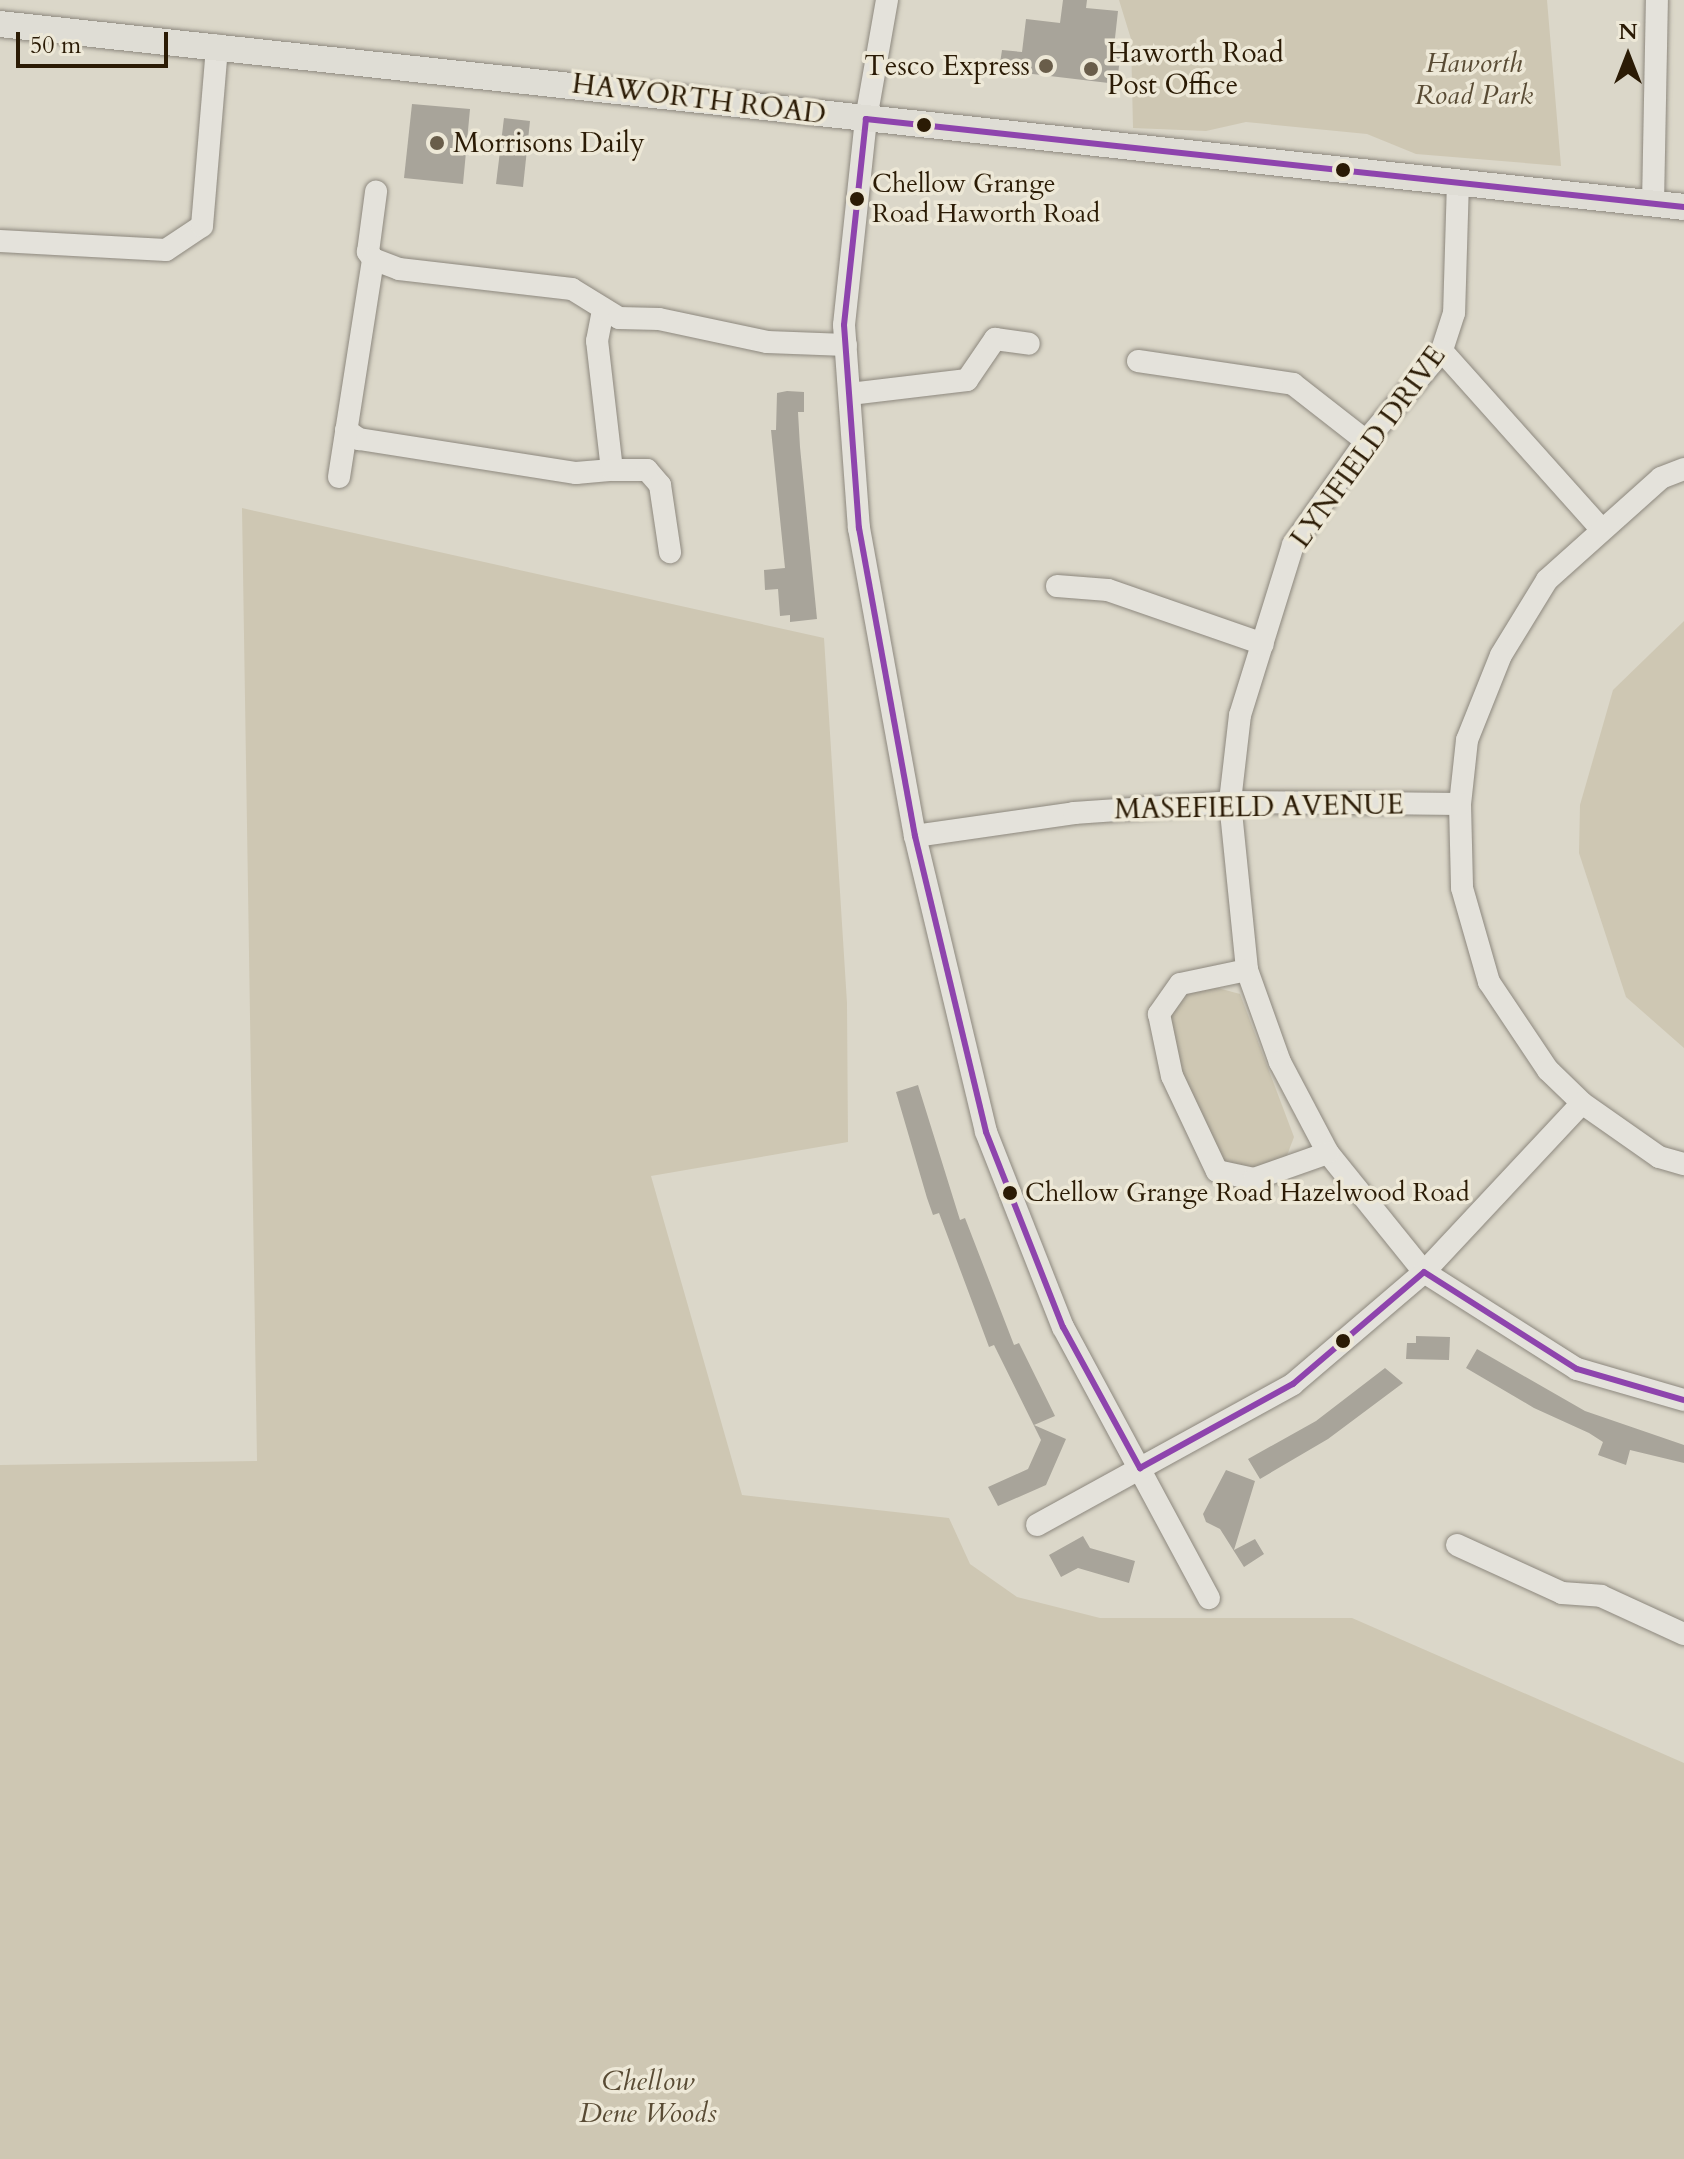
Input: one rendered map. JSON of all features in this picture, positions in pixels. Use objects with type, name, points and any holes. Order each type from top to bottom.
[{"type":"main road","name":"HAWORTH ROAD","points":[[0,24],[1684,207]]},
{"type":"street","points":[[887,0],[866,119],[846,345],[859,528],[915,836],[986,1132],[1063,1327],[1209,1598]]},
{"type":"street","points":[[1653,204],[1657,0]]},
{"type":"street","points":[[0,241],[166,250],[202,226],[217,46]]},
{"type":"street","name":"LYNFIELD DRIVE","points":[[1458,181],[1454,313],[1442,351],[1366,441],[1293,545],[1240,715],[1230,802],[1247,970],[1280,1062],[1328,1153],[1424,1272],[1577,1369],[1684,1400]]},
{"type":"street","points":[[376,192],[368,252],[373,259],[399,269],[572,289],[603,311],[742,339],[846,345]]},
{"type":"street","points":[[339,477],[373,259]]},
{"type":"street","points":[[603,311],[597,341],[612,470]]},
{"type":"street","points":[[850,394],[967,380],[995,339],[1029,344]]},
{"type":"street","points":[[1442,351],[1600,528]]},
{"type":"street","points":[[1138,361],[1293,384],[1366,441]]},
{"type":"street","points":[[346,430],[359,439],[576,473],[647,470],[660,485],[670,552]]},
{"type":"street","points":[[1684,469],[1661,478],[1600,528],[1547,580],[1501,655],[1467,740],[1460,804],[1462,888],[1489,982],[1548,1070],[1582,1103],[1659,1157],[1684,1164]]},
{"type":"street","points":[[1057,586],[1108,590],[1263,644]]},
{"type":"street","name":"MASEFIELD AVENUE","points":[[915,836],[1074,813],[1230,802],[1460,804]]},
{"type":"street","points":[[1247,970],[1180,984],[1159,1014],[1172,1076],[1217,1171],[1254,1179],[1328,1153]]},
{"type":"street","points":[[1037,1525],[1293,1384],[1424,1272],[1582,1103]]},
{"type":"street","points":[[1457,1545],[1562,1593],[1601,1596],[1684,1634]]},
{"type":"green space","name":"Haworth Road Park","points":[[1119,0],[1547,0],[1561,166],[1416,154],[1367,134],[1246,122],[1206,131],[1133,128],[1131,39]]},
{"type":"green space","name":"Chellow Dene Woods","points":[[242,508],[824,638],[847,1003],[848,1142],[651,1176],[742,1495],[949,1518],[970,1564],[1017,1597],[1100,1618],[1352,1618],[1684,1763],[1684,2159],[0,2159],[0,1465],[257,1461]]},
{"type":"green space","points":[[1684,621],[1684,1048],[1626,997],[1579,853],[1580,805],[1613,690]]},
{"type":"green space","points":[[1214,987],[1240,994],[1294,1137],[1286,1158],[1251,1170],[1223,1164],[1183,1074],[1170,1017],[1188,993]]},
{"type":"building","points":[[1063,0],[1087,0],[1086,8],[1118,11],[1113,56],[1120,57],[1117,84],[999,70],[1002,50],[1022,52],[1026,19],[1060,23]]},
{"type":"building","name":"Morrisons Daily","points":[[412,104],[470,109],[463,184],[404,178]]},
{"type":"building","points":[[504,118],[530,121],[523,187],[496,184]]},
{"type":"building","points":[[804,392],[804,412],[798,412],[800,447],[817,619],[790,622],[790,615],[780,616],[778,589],[765,590],[764,570],[785,568],[771,430],[776,430],[777,393]]},
{"type":"building","points":[[918,1085],[960,1220],[965,1218],[1014,1345],[1019,1343],[1055,1416],[1034,1425],[1066,1439],[1046,1485],[998,1506],[988,1487],[1028,1469],[1041,1440],[994,1345],[989,1347],[939,1213],[933,1215],[927,1198],[896,1092]]},
{"type":"building","points":[[1416,1336],[1450,1337],[1449,1360],[1406,1359],[1407,1343],[1416,1343]]},
{"type":"building","points":[[1477,1349],[1585,1411],[1684,1445],[1684,1463],[1630,1450],[1626,1465],[1598,1455],[1603,1442],[1534,1408],[1466,1368]]},
{"type":"building","points":[[1385,1368],[1403,1383],[1328,1439],[1260,1479],[1248,1459],[1316,1421]]},
{"type":"building","points":[[1226,1470],[1255,1481],[1234,1550],[1255,1539],[1264,1554],[1244,1567],[1220,1529],[1206,1522],[1203,1514]]},
{"type":"building","points":[[1083,1536],[1090,1548],[1135,1561],[1129,1583],[1078,1568],[1061,1577],[1049,1555]]},
{"type":"transit line","points":[[1684,207],[866,119],[844,325],[859,528],[915,836],[986,1132],[1063,1327],[1140,1468],[1293,1384],[1424,1272],[1577,1369],[1684,1400]]},
{"type":"place","name":"Tesco Express","points":[[1046,66]]},
{"type":"place","name":"Haworth Road Post Office","points":[[1091,69]]},
{"type":"place","name":"Morrisons Daily","points":[[437,143]]},
{"type":"place","name":"Chellow Grange Road Haworth Road","points":[[857,199]]},
{"type":"place","name":"Chellow Grange Road Hazelwood Road","points":[[1010,1193]]}]
